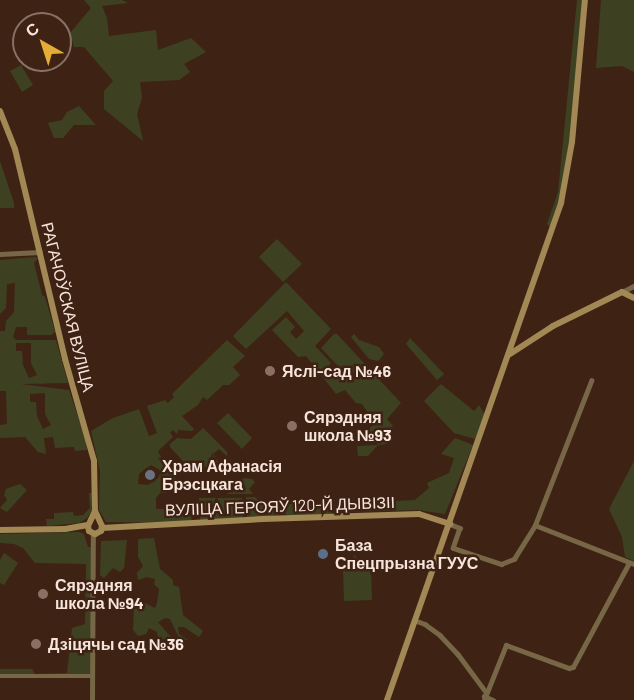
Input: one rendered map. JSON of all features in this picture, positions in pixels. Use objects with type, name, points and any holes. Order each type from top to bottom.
[{"type":"main road","points":[[387,700],[510,354],[565,187],[585,0]]},
{"type":"main road","name":"РАГАЧОЎСКАЯ ВУЛІЦА","points":[[0,111],[15,149],[65,359],[94,461],[95,527]]},
{"type":"main road","points":[[510,354],[546,330],[622,292],[634,298]]},
{"type":"main road","name":"ВУЛІЦА ГЕРОЯЎ 120-Й ДЫВІЗІІ","points":[[0,530],[419,514],[450,524]]},
{"type":"street","points":[[0,254],[40,252]]},
{"type":"street","points":[[622,292],[634,286]]},
{"type":"street","points":[[450,524],[460,528],[453,548],[506,564],[518,554],[534,525],[591,381]]},
{"type":"street","points":[[485,696],[506,645],[569,668],[573,667],[632,563],[534,525]]},
{"type":"street","points":[[92,700],[95,527]]},
{"type":"street","points":[[414,620],[426,624],[440,635],[458,654],[485,696],[493,700]]},
{"type":"street","points":[[0,676],[92,676]]},
{"type":"green space","points":[[84,0],[122,0],[128,3],[102,6],[107,18],[109,36],[156,30],[158,50],[191,38],[206,52],[184,64],[190,72],[179,80],[140,82],[142,98],[137,114],[143,141],[104,109],[104,91],[113,81],[84,47],[74,47],[72,31],[91,8]]},
{"type":"green space","points":[[577,0],[585,0],[567,178],[552,229],[547,224],[558,192]]},
{"type":"green space","points":[[601,0],[634,0],[634,72],[622,66],[596,68]]},
{"type":"green space","points":[[10,71],[25,72],[33,85],[22,92]]},
{"type":"green space","points":[[79,106],[96,125],[74,125],[63,138],[54,138],[48,123],[62,120],[67,112]]},
{"type":"green space","points":[[0,161],[14,203],[14,208],[0,208]]},
{"type":"green space","points":[[277,239],[302,264],[283,282],[259,257]]},
{"type":"green space","points":[[38,258],[34,263],[55,332],[51,335],[27,335],[27,327],[16,327],[13,337],[16,340],[56,340],[68,383],[21,384],[69,390],[85,437],[87,450],[75,451],[74,447],[55,448],[53,437],[44,438],[46,454],[38,452],[25,437],[0,438],[0,425],[7,424],[6,391],[0,391],[0,331],[5,331],[6,321],[14,312],[15,283],[7,284],[6,308],[0,314],[0,260]],"holes":[[[16,343],[31,343],[31,363],[37,375],[29,378],[23,365],[22,351],[16,351]],[[45,393],[45,414],[51,425],[43,429],[37,416],[36,402],[30,402],[30,394]]]},
{"type":"green space","points":[[286,282],[331,329],[315,346],[331,363],[326,369],[331,374],[339,367],[321,348],[334,334],[337,334],[401,403],[387,419],[393,426],[386,433],[392,440],[386,444],[378,445],[366,432],[375,423],[362,404],[356,403],[345,390],[336,394],[306,356],[298,357],[272,330],[286,317],[295,327],[290,332],[296,339],[304,331],[287,311],[246,349],[233,336]]},
{"type":"green space","points":[[354,334],[359,340],[379,347],[384,354],[378,361],[369,359],[351,337]]},
{"type":"green space","points":[[410,338],[444,374],[437,380],[406,344]]},
{"type":"green space","points":[[227,340],[245,356],[233,367],[240,375],[229,385],[223,385],[207,400],[203,397],[198,405],[182,416],[194,429],[192,431],[178,430],[177,434],[173,430],[170,433],[173,437],[158,451],[165,466],[181,484],[179,487],[166,488],[166,493],[160,493],[156,498],[156,509],[191,509],[192,523],[106,522],[99,510],[100,471],[91,431],[113,418],[139,409],[149,436],[157,433],[147,406],[165,400],[168,403],[174,397],[172,394]],"holes":[[[151,465],[160,470],[159,477],[148,485],[138,484],[139,474]]]},
{"type":"green space","points":[[441,384],[474,411],[479,405],[485,415],[475,439],[454,433],[424,401]]},
{"type":"green space","points":[[228,413],[252,438],[242,449],[217,423]]},
{"type":"green space","points":[[203,428],[227,452],[227,456],[219,449],[213,454],[219,463],[214,469],[202,466],[193,472],[170,447],[170,444],[177,438],[191,439]]},
{"type":"green space","points":[[455,438],[473,445],[445,514],[418,510],[339,512],[341,504],[415,500],[429,488],[427,483],[449,473],[454,458],[441,454]]},
{"type":"green space","points":[[378,445],[368,456],[358,456],[357,446]]},
{"type":"green space","points":[[634,461],[634,561],[625,557],[622,537],[609,509]]},
{"type":"green space","points":[[244,478],[255,482],[249,489],[253,494],[227,494]]},
{"type":"green space","points":[[20,484],[27,490],[7,512],[0,508],[7,500],[4,495],[6,489]]},
{"type":"green space","points":[[89,493],[92,493],[91,512],[87,518],[79,523],[47,526],[46,519],[54,519],[54,513],[73,512],[74,516],[83,515],[90,508]]},
{"type":"green space","points":[[246,497],[255,497],[264,506],[269,503],[277,506],[279,515],[247,518]]},
{"type":"green space","points":[[199,498],[242,498],[243,518],[200,520]]},
{"type":"green space","points":[[332,502],[332,515],[288,517],[286,515],[285,506],[289,504]]},
{"type":"green space","points":[[79,532],[84,534],[88,547],[94,547],[91,674],[0,675],[0,669],[32,669],[35,674],[67,673],[72,628],[85,624],[86,564],[35,563],[23,548],[14,544],[0,543],[0,534]]},
{"type":"green space","points":[[154,538],[160,569],[173,580],[173,585],[179,587],[183,615],[203,631],[199,637],[184,627],[178,627],[179,634],[188,640],[180,640],[170,619],[165,618],[158,622],[175,639],[173,641],[158,638],[157,632],[149,628],[146,634],[138,636],[133,630],[134,607],[145,603],[155,608],[157,603],[159,589],[154,584],[155,579],[147,577],[138,580],[137,573],[143,566],[138,557],[138,539]]},
{"type":"green space","points":[[127,540],[124,568],[120,572],[113,568],[104,578],[100,575],[101,541]]},
{"type":"green space","points":[[4,553],[18,563],[4,585],[0,583],[0,560]]},
{"type":"green space","points":[[354,555],[371,569],[372,600],[344,601],[343,569],[357,569],[357,562],[352,562]]},
{"type":"place","name":"Яслі-сад №46","points":[[270,371]]},
{"type":"place","name":"Сярэдняя школа №93","points":[[292,426]]},
{"type":"place","name":"Храм Афанасія Брэсцкага","points":[[150,475]]},
{"type":"place","name":"База Спецпрызна ГУУС","points":[[323,554]]},
{"type":"place","name":"Сярэдняя школа №94","points":[[43,594]]},
{"type":"place","name":"Дзіцячы сад №36","points":[[36,644]]}]
